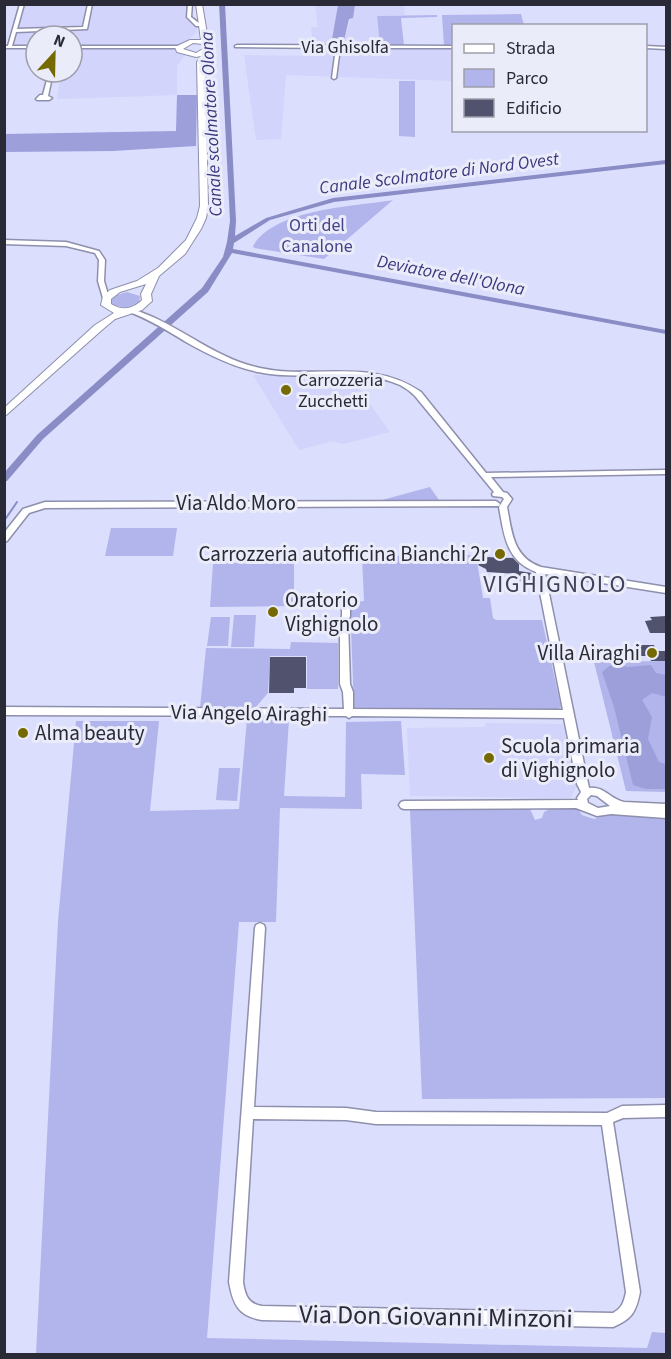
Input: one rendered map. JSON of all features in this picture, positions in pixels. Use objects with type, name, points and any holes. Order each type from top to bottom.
[{"type":"main road","points":[[99,327],[107,302],[122,290],[156,273],[189,242],[203,214],[201,62],[210,46],[205,42],[199,4]]},
{"type":"main road","points":[[200,14],[196,33],[182,45],[180,50],[201,62]]},
{"type":"main road","points":[[182,45],[205,42]]},
{"type":"main road","points":[[190,54],[206,52]]},
{"type":"main road","points":[[4,414],[99,327],[146,298],[156,273]]},
{"type":"main road","points":[[122,290],[139,290],[146,298]]},
{"type":"main road","points":[[107,302],[128,311]]},
{"type":"street","points":[[22,4],[7,47],[24,47]]},
{"type":"street","points":[[14,31],[85,28],[90,4]]},
{"type":"street","points":[[190,4],[189,16],[198,25]]},
{"type":"street","points":[[84,47],[182,45]]},
{"type":"street","name":"Via Ghisolfa","points":[[237,46],[452,48]]},
{"type":"street","points":[[334,78],[338,47]]},
{"type":"street","points":[[647,47],[666,48]]},
{"type":"street","points":[[45,96],[48,84]]},
{"type":"street","points":[[4,242],[66,244],[96,252],[102,260],[101,281],[107,302]]},
{"type":"street","points":[[101,281],[106,286],[122,290]]},
{"type":"street","points":[[146,298],[149,314],[154,319],[220,357],[252,369],[280,373],[373,375],[400,381],[418,394],[485,475],[497,500],[513,551],[527,566],[666,590]]},
{"type":"street","points":[[128,311],[154,319]]},
{"type":"street","points":[[485,475],[666,472]]},
{"type":"street","name":"Via Aldo Moro","points":[[4,539],[26,510],[45,505],[497,500]]},
{"type":"street","points":[[540,570],[566,714],[584,797],[592,812],[605,805],[666,808]]},
{"type":"street","name":"Via Angelo Airaghi","points":[[346,598],[345,684],[348,692],[349,714]]},
{"type":"street","name":"Via Angelo Airaghi","points":[[4,711],[566,714]]},
{"type":"street","points":[[404,805],[584,797],[598,792],[605,805]]},
{"type":"street","points":[[605,805],[666,814]]},
{"type":"street","name":"Via Don Giovanni Minzoni","points":[[260,928],[236,1282],[238,1296],[244,1308],[251,1312],[613,1320],[625,1315],[630,1307],[633,1292],[607,1119]]},
{"type":"street","points":[[248,1113],[346,1114],[376,1118],[607,1119],[622,1112],[666,1111]]},
{"type":"shaded area","points":[[20,5],[190,5],[190,17],[198,25],[196,33],[179,47],[84,46],[84,24],[24,24],[24,46],[10,46]]},
{"type":"shaded area","points":[[315,5],[338,5],[331,45],[313,45],[311,27],[318,27]]},
{"type":"shaded area","points":[[338,5],[355,5],[353,18],[349,19],[343,45],[331,45]]},
{"type":"shaded area","points":[[355,5],[404,5],[405,15],[377,16],[380,46],[452,46],[452,81],[286,75],[281,139],[256,140],[244,55],[317,56],[318,53],[334,53],[335,48],[342,48]]},
{"type":"shaded area","points":[[84,48],[177,48],[185,55],[177,66],[177,95],[57,99],[59,84],[84,84]]},
{"type":"shaded area","points":[[177,95],[197,95],[196,146],[113,151],[5,152],[5,134],[176,131]]},
{"type":"shaded area","points":[[253,375],[352,379],[390,432],[343,444],[333,441],[299,450]]},
{"type":"shaded area","points":[[612,664],[628,667],[651,665],[656,673],[666,675],[666,697],[652,693],[642,700],[652,717],[648,739],[659,762],[666,764],[666,789],[646,789],[633,785],[614,707],[602,672]]},
{"type":"shaded area","name":"Scuola primaria di Vighignolo","points":[[485,723],[563,724],[576,787],[571,798],[410,796],[407,728],[485,727]]},
{"type":"green space","points":[[521,14],[524,24],[452,24],[452,46],[444,46],[442,15]]},
{"type":"green space","points":[[437,15],[437,17],[401,18],[404,45],[440,46],[380,46],[377,16]]},
{"type":"green space","points":[[399,81],[415,81],[415,137],[399,136]]},
{"type":"green space","name":"Orti del Canalone","points":[[393,200],[324,259],[253,246],[264,233],[297,217],[317,211]]},
{"type":"green space","points":[[127,292],[140,296],[139,303],[125,308],[113,305],[111,301],[114,296]]},
{"type":"green space","points":[[430,487],[439,500],[382,500]]},
{"type":"green space","points":[[111,528],[177,528],[173,556],[105,556]]},
{"type":"green space","points":[[476,555],[483,598],[490,598],[493,618],[496,620],[542,620],[561,707],[555,711],[354,708],[350,602],[364,601],[362,556]]},
{"type":"green space","points":[[294,562],[294,606],[210,607],[213,563]]},
{"type":"green space","points":[[234,615],[256,615],[254,647],[231,647]]},
{"type":"green space","points":[[211,617],[230,617],[228,646],[207,646]]},
{"type":"green space","points":[[291,642],[338,643],[338,689],[307,689],[307,656],[270,656],[268,693],[255,708],[200,708],[206,648],[290,649]]},
{"type":"green space","points":[[666,661],[666,792],[626,791],[594,662]]},
{"type":"green space","points":[[247,719],[289,720],[284,796],[345,797],[346,722],[401,721],[405,775],[361,774],[362,809],[280,808],[276,922],[239,922],[207,1338],[647,1348],[652,1332],[666,1333],[666,1354],[36,1354],[58,921],[76,721],[159,721],[150,811],[239,809]]},
{"type":"green space","points":[[219,768],[240,768],[237,801],[216,800]]},
{"type":"green space","points":[[530,809],[535,820],[542,818],[544,812],[550,809],[578,809],[582,815],[594,819],[606,814],[666,818],[666,1098],[422,1099],[410,810]]},
{"type":"building","points":[[486,557],[513,558],[519,564],[519,571],[532,573],[534,583],[517,583],[516,574],[487,572],[478,565]]},
{"type":"building","name":"Villa Airaghi","points":[[666,616],[666,633],[650,633],[645,621],[652,620],[650,617]]},
{"type":"building","name":"Villa Airaghi","points":[[636,645],[654,645],[656,651],[666,651],[666,661],[651,661],[649,656],[639,656]]},
{"type":"building","points":[[270,657],[306,657],[306,688],[294,688],[294,693],[269,693]]},
{"type":"waterway","name":"Canale scolmatore Olona","points":[[222,4],[233,221],[231,242]]},
{"type":"waterway","name":"Canale Scolmatore di Nord Ovest","points":[[231,242],[268,219],[333,200],[666,162]]},
{"type":"waterway","name":"Canale Scolmatore di Nord Ovest","points":[[229,250],[231,242]]},
{"type":"waterway","name":"Canale Scolmatore di Nord Ovest","points":[[4,479],[40,437],[205,290],[227,257],[229,250]]},
{"type":"waterway","name":"Deviatore dell'Olona","points":[[229,250],[666,332]]},
{"type":"waterway","points":[[4,521],[17,502]]},
{"type":"place","name":"Carrozzeria Zucchetti","points":[[286,390]]},
{"type":"place","name":"Carrozzeria autofficina Bianchi 2r","points":[[500,554]]},
{"type":"place","name":"Oratorio Vighignolo","points":[[273,612]]},
{"type":"place","name":"Villa Airaghi","points":[[652,653]]},
{"type":"place","name":"Alma beauty","points":[[23,733]]},
{"type":"place","name":"Scuola primaria di Vighignolo","points":[[489,758]]},
{"type":"district","name":"VIGHIGNOLO","points":[[555,584]]}]
